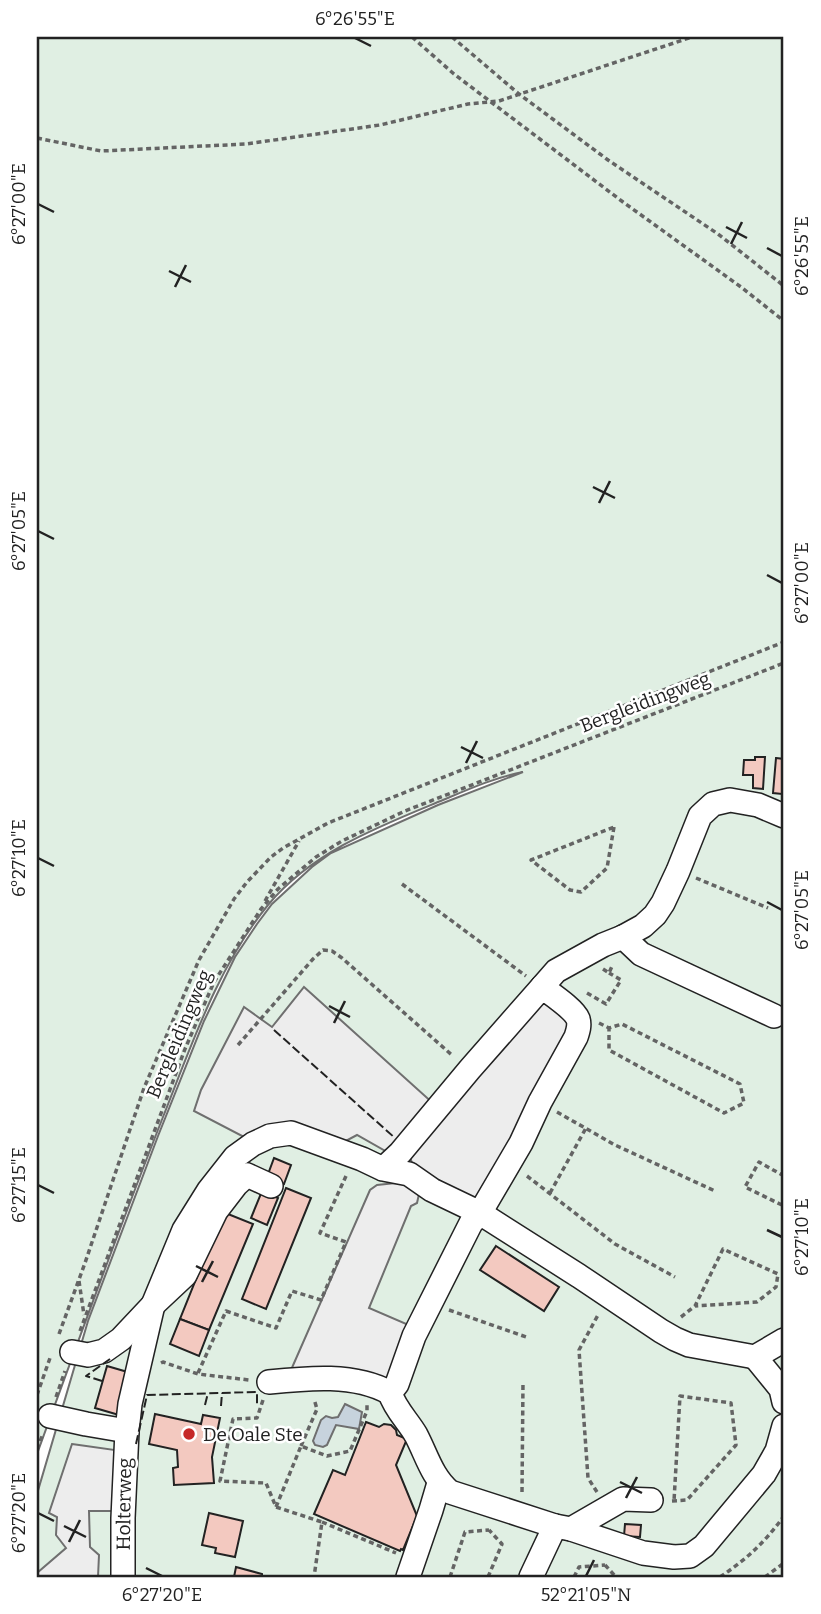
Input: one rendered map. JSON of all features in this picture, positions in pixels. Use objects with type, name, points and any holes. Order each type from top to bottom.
[{"type":"lane","points":[[383,1169],[400,1153],[556,971],[643,926],[655,915],[678,871],[700,816],[713,804],[730,800],[758,805],[784,816]]},
{"type":"lane","points":[[623,937],[641,954],[774,1016]]},
{"type":"lane","points":[[390,1393],[397,1384],[414,1336],[471,1223],[480,1213],[521,1143],[576,1037],[579,1028],[574,1013],[542,987]]},
{"type":"lane","points":[[153,1305],[184,1230],[209,1190],[235,1157],[253,1143],[270,1136],[291,1133],[383,1169],[409,1174],[432,1190],[480,1213],[661,1331],[689,1345],[755,1357],[784,1340]]},
{"type":"lane","points":[[60,1349],[88,1355],[104,1351],[121,1339],[185,1275],[216,1211],[236,1185],[247,1175],[271,1186]]},
{"type":"lane","name":"Holterweg","points":[[123,1577],[127,1431],[130,1404],[153,1305]]},
{"type":"lane","points":[[755,1357],[780,1389],[784,1402]]},
{"type":"lane","points":[[269,1382],[310,1378],[366,1382],[377,1386],[390,1393],[392,1401],[415,1434],[439,1483],[450,1492],[643,1553],[674,1557],[690,1556],[704,1546],[764,1474],[777,1451],[784,1426]]},
{"type":"lane","name":"Holterweg","points":[[50,1416],[127,1431]]},
{"type":"lane","points":[[411,1569],[439,1483]]},
{"type":"lane","points":[[531,1577],[563,1527],[623,1499],[651,1500]]},
{"type":"path","points":[[412,37],[454,74],[784,321]]},
{"type":"path","points":[[452,37],[519,94],[608,160],[718,234],[784,286]]},
{"type":"path","points":[[37,138],[102,150],[246,144],[380,125],[468,104],[492,102],[692,37]]},
{"type":"path","name":"Bergleidingweg","points":[[37,1449],[50,1416],[60,1349],[79,1279],[144,1088],[199,960],[234,899],[247,882],[271,857],[328,823],[784,642]]},
{"type":"path","name":"Bergleidingweg","points":[[37,1395],[60,1349],[85,1318],[185,1049],[214,982],[261,909],[296,873],[342,841],[405,811],[784,663]]},
{"type":"path","points":[[614,827],[607,868],[581,892],[570,890],[531,860],[614,827]]},
{"type":"path","points":[[261,909],[300,838]]},
{"type":"path","points":[[678,871],[768,908]]},
{"type":"path","points":[[402,884],[542,987]]},
{"type":"path","points":[[610,973],[623,937]]},
{"type":"path","points":[[238,1045],[323,950],[332,951],[342,958],[459,1062]]},
{"type":"path","points":[[585,992],[606,1004],[621,980],[599,967]]},
{"type":"path","points":[[622,1024],[740,1084],[744,1103],[724,1113],[609,1050],[609,1028],[622,1024]]},
{"type":"path","points":[[540,1102],[615,1145],[715,1191]]},
{"type":"path","points":[[550,1194],[586,1128]]},
{"type":"path","points":[[198,1374],[226,1311],[276,1328],[292,1291],[321,1300],[346,1242],[320,1233],[344,1178],[362,1159]]},
{"type":"path","points":[[784,1176],[759,1162],[746,1187],[784,1206]]},
{"type":"path","points":[[529,1178],[615,1244],[675,1277]]},
{"type":"path","points":[[681,1317],[695,1306],[723,1249],[778,1274],[776,1287],[757,1302],[695,1306]]},
{"type":"path","points":[[79,1279],[85,1318]]},
{"type":"path","points":[[431,1303],[528,1338]]},
{"type":"path","points":[[598,1315],[579,1350],[588,1478],[608,1508]]},
{"type":"path","points":[[138,1371],[163,1362],[198,1374],[269,1382],[257,1418],[233,1419],[220,1481],[266,1483],[276,1507],[322,1522],[411,1569]]},
{"type":"path","points":[[276,1507],[317,1409],[310,1378]]},
{"type":"path","points":[[301,1446],[327,1456],[350,1451],[367,1410],[366,1382]]},
{"type":"path","points":[[517,1515],[523,1487],[523,1382]]},
{"type":"path","points":[[680,1396],[731,1403],[736,1445],[687,1500],[674,1501],[680,1396]]},
{"type":"path","points":[[720,1577],[745,1560],[784,1516]]},
{"type":"path","points":[[314,1577],[322,1522]]},
{"type":"path","points":[[450,1577],[465,1532],[489,1530],[502,1544],[488,1577]]},
{"type":"path","points":[[765,1577],[784,1563]]},
{"type":"path","points":[[574,1577],[579,1567],[605,1564],[616,1577]]},
{"type":"green space","points":[[37,37],[784,37],[784,1577],[37,1577],[37,1494],[88,1321],[204,1021],[235,957],[272,904],[331,853],[438,805],[523,772],[473,788],[349,842],[327,855],[305,869],[268,905],[250,929],[220,980],[196,1034],[37,1454]]},
{"type":"shaded area","points":[[304,987],[435,1105],[389,1153],[357,1135],[342,1143],[244,1137],[194,1111],[201,1090],[244,1007],[272,1027]]},
{"type":"shaded area","points":[[539,1001],[547,1002],[572,1024],[480,1207],[412,1163],[408,1151]]},
{"type":"shaded area","points":[[410,1184],[419,1194],[417,1203],[411,1206],[369,1308],[411,1326],[391,1376],[386,1379],[291,1370],[370,1190],[377,1185]]},
{"type":"shaded area","points":[[345,1404],[362,1412],[359,1429],[336,1425],[327,1445],[315,1445],[313,1441],[321,1420],[326,1416],[338,1417]]},
{"type":"shaded area","points":[[72,1444],[115,1450],[113,1511],[89,1511],[90,1547],[99,1555],[98,1577],[37,1577],[37,1573],[66,1548],[56,1535],[57,1517],[49,1513]]},
{"type":"building","points":[[755,757],[765,757],[763,789],[753,788],[753,775],[743,775],[744,760],[755,760]]},
{"type":"building","points":[[776,758],[784,759],[782,794],[773,793]]},
{"type":"building","points":[[274,1158],[291,1165],[284,1184],[267,1177]]},
{"type":"building","points":[[286,1188],[311,1198],[266,1309],[242,1299]]},
{"type":"building","points":[[262,1191],[278,1198],[267,1225],[251,1218]]},
{"type":"building","points":[[223,1212],[253,1224],[209,1330],[180,1319]]},
{"type":"building","points":[[496,1246],[559,1287],[544,1311],[480,1270]]},
{"type":"building","points":[[180,1319],[209,1330],[199,1356],[170,1344]]},
{"type":"building","points":[[107,1366],[131,1373],[119,1415],[95,1408]]},
{"type":"building","points":[[155,1414],[201,1424],[203,1415],[220,1418],[212,1457],[214,1483],[174,1485],[173,1468],[178,1467],[177,1450],[149,1444]]},
{"type":"building","points":[[366,1422],[379,1427],[384,1424],[391,1425],[397,1435],[407,1439],[396,1465],[417,1516],[403,1550],[400,1551],[314,1514],[333,1470],[345,1475]]},
{"type":"building","points":[[209,1513],[243,1521],[235,1557],[215,1553],[216,1548],[202,1545]]},
{"type":"building","points":[[625,1524],[641,1525],[640,1537],[624,1536]]},
{"type":"building","points":[[236,1567],[262,1574],[262,1577],[234,1577]]},
{"type":"fence","points":[[274,1030],[395,1138]]},
{"type":"fence","points":[[102,1381],[86,1376],[110,1359]]},
{"type":"fence","points":[[136,1444],[147,1395],[257,1392],[257,1406]]},
{"type":"fence","points":[[205,1405],[208,1393]]},
{"type":"fence","points":[[221,1406],[222,1393]]},
{"type":"place","name":"De Oale Ste","points":[[189,1434]]}]
